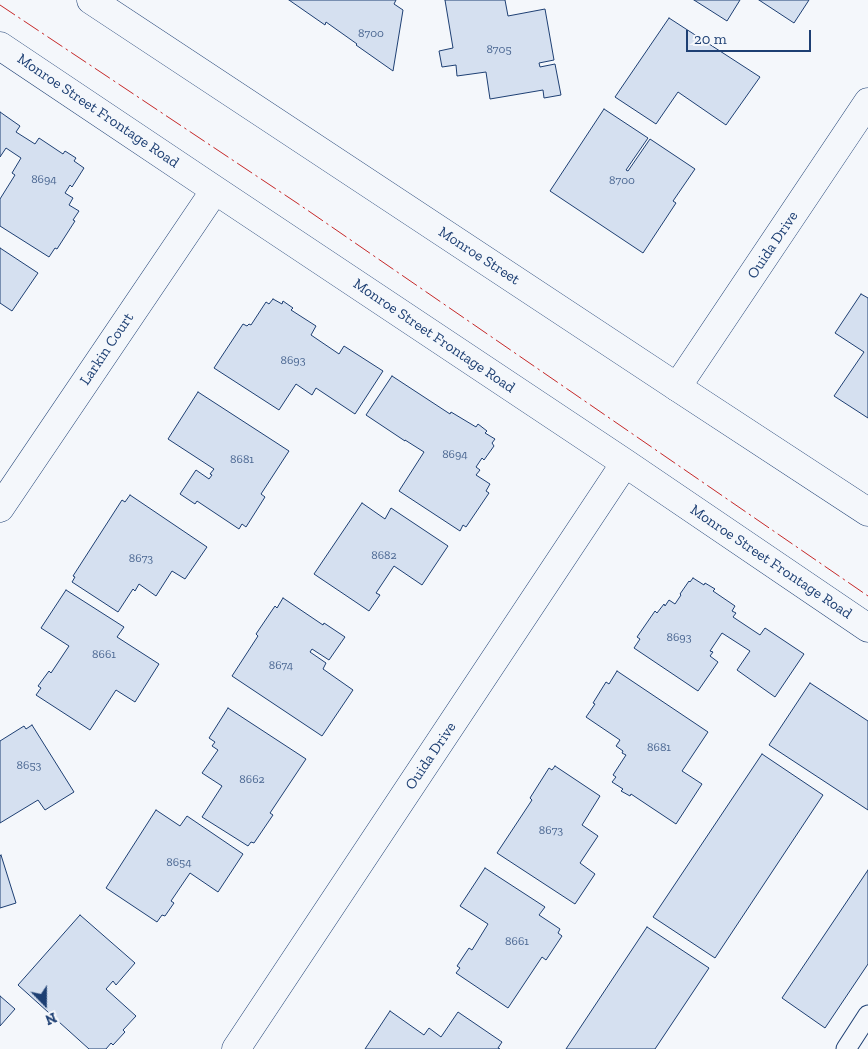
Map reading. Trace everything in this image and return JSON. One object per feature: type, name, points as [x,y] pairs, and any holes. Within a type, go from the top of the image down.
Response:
[{"type":"street","name":"Monroe Street","points":[[91,0],[868,512]]},
{"type":"street","name":"Monroe Street Frontage Road","points":[[0,46],[625,463],[868,628]]},
{"type":"street","name":"Ouida Drive","points":[[677,387],[868,102]]},
{"type":"street","name":"Larkin Court","points":[[0,508],[215,190]]},
{"type":"street","name":"Ouida Drive","points":[[236,1049],[625,463]]},
{"type":"lane","points":[[846,1049],[868,1015]]},
{"type":"building","points":[[289,0],[396,0],[394,4],[403,10],[393,71],[326,22],[325,25]]},
{"type":"building","points":[[445,0],[505,0],[508,16],[545,9],[554,60],[539,63],[540,67],[555,64],[561,95],[544,98],[543,90],[490,99],[486,72],[457,76],[456,65],[442,67],[439,51],[453,48]]},
{"type":"building","points":[[694,0],[740,0],[727,21]]},
{"type":"building","points":[[759,0],[809,0],[794,23]]},
{"type":"building","points":[[669,18],[760,77],[726,125],[678,92],[656,124],[615,97]]},
{"type":"building","points":[[604,109],[648,138],[626,170],[628,171],[650,139],[695,169],[673,201],[676,203],[643,253],[550,191]]},
{"type":"building","points":[[0,112],[20,126],[16,132],[35,144],[39,138],[63,154],[65,151],[76,158],[74,161],[84,168],[72,187],[70,185],[65,193],[73,198],[69,205],[79,211],[73,220],[75,221],[57,249],[55,248],[49,257],[0,226],[0,199],[15,175],[12,173],[21,158],[6,148],[0,157]]},
{"type":"building","points":[[0,248],[38,273],[12,311],[0,303]]},
{"type":"building","points":[[861,294],[868,298],[868,418],[834,396],[864,352],[835,333]]},
{"type":"building","points":[[273,299],[282,304],[283,301],[293,308],[291,310],[316,326],[311,335],[339,354],[344,346],[383,371],[355,414],[316,388],[312,395],[296,384],[279,410],[214,368],[243,324],[251,325],[266,302],[269,304]]},
{"type":"building","points":[[392,376],[450,414],[451,412],[476,427],[478,424],[487,431],[485,433],[495,439],[492,443],[494,446],[484,460],[482,458],[476,467],[480,470],[476,475],[490,484],[486,491],[489,493],[466,527],[463,525],[460,531],[399,491],[424,452],[366,415]]},
{"type":"building","points":[[198,392],[289,451],[261,494],[265,497],[246,527],[242,524],[239,529],[197,501],[195,504],[180,494],[196,470],[209,479],[214,469],[168,439]]},
{"type":"building","points":[[130,495],[207,547],[185,579],[172,571],[156,596],[139,584],[135,591],[133,589],[118,612],[72,582],[75,577],[73,576],[122,500],[125,502]]},
{"type":"building","points":[[362,503],[385,519],[391,508],[448,546],[422,585],[394,566],[376,593],[380,595],[369,611],[314,574]]},
{"type":"building","points":[[693,578],[715,589],[713,591],[735,606],[732,611],[736,613],[733,617],[760,635],[765,628],[804,654],[775,697],[737,670],[750,651],[722,633],[710,651],[713,652],[710,656],[718,662],[698,691],[634,648],[640,639],[637,637],[655,611],[657,613],[669,600],[675,604],[689,581]]},
{"type":"building","points":[[66,590],[124,627],[117,637],[159,664],[135,702],[116,690],[90,730],[36,695],[41,688],[38,686],[49,671],[51,673],[69,646],[41,628]]},
{"type":"building","points":[[283,598],[323,625],[324,623],[345,637],[329,660],[312,649],[310,652],[326,663],[323,669],[353,690],[322,736],[232,676],[258,636],[256,634],[275,606],[277,608]]},
{"type":"building","points":[[617,671],[708,732],[682,771],[702,784],[676,824],[631,794],[630,796],[621,791],[623,789],[612,782],[616,777],[613,775],[626,755],[616,746],[620,740],[586,717],[606,682],[609,684]]},
{"type":"building","points":[[810,683],[868,721],[868,810],[769,745]]},
{"type":"building","points":[[228,708],[306,759],[270,813],[273,815],[254,843],[251,842],[248,846],[202,817],[222,786],[202,773],[218,750],[212,746],[215,742],[209,738]]},
{"type":"building","points":[[32,725],[74,792],[45,810],[38,800],[0,823],[0,741],[24,726],[26,729]]},
{"type":"building","points":[[762,754],[823,795],[715,958],[653,917]]},
{"type":"building","points":[[555,766],[600,796],[582,825],[598,836],[580,863],[595,874],[575,904],[497,853],[532,800],[530,798],[549,768],[552,770]]},
{"type":"building","points":[[156,810],[180,826],[187,816],[243,854],[218,892],[190,873],[171,901],[174,903],[165,916],[162,915],[157,922],[106,888]]},
{"type":"building","points":[[0,856],[16,903],[0,908]]},
{"type":"building","points":[[485,868],[545,907],[539,915],[560,929],[558,933],[562,936],[546,960],[542,957],[508,1008],[456,973],[460,968],[457,966],[469,948],[472,950],[488,924],[460,906]]},
{"type":"building","points":[[868,870],[868,964],[825,1028],[782,998]]},
{"type":"building","points":[[80,915],[135,963],[116,985],[113,981],[106,989],[136,1016],[123,1030],[125,1032],[113,1045],[111,1043],[106,1049],[89,1049],[18,985]]},
{"type":"building","points":[[647,927],[709,968],[655,1049],[566,1049]]},
{"type":"building","points":[[0,996],[15,1009],[0,1026]]},
{"type":"building","points":[[390,1011],[424,1035],[429,1028],[441,1037],[458,1012],[502,1042],[498,1048],[500,1049],[365,1049]]},
{"type":"power","points":[[0,5],[297,203],[868,596]]}]
